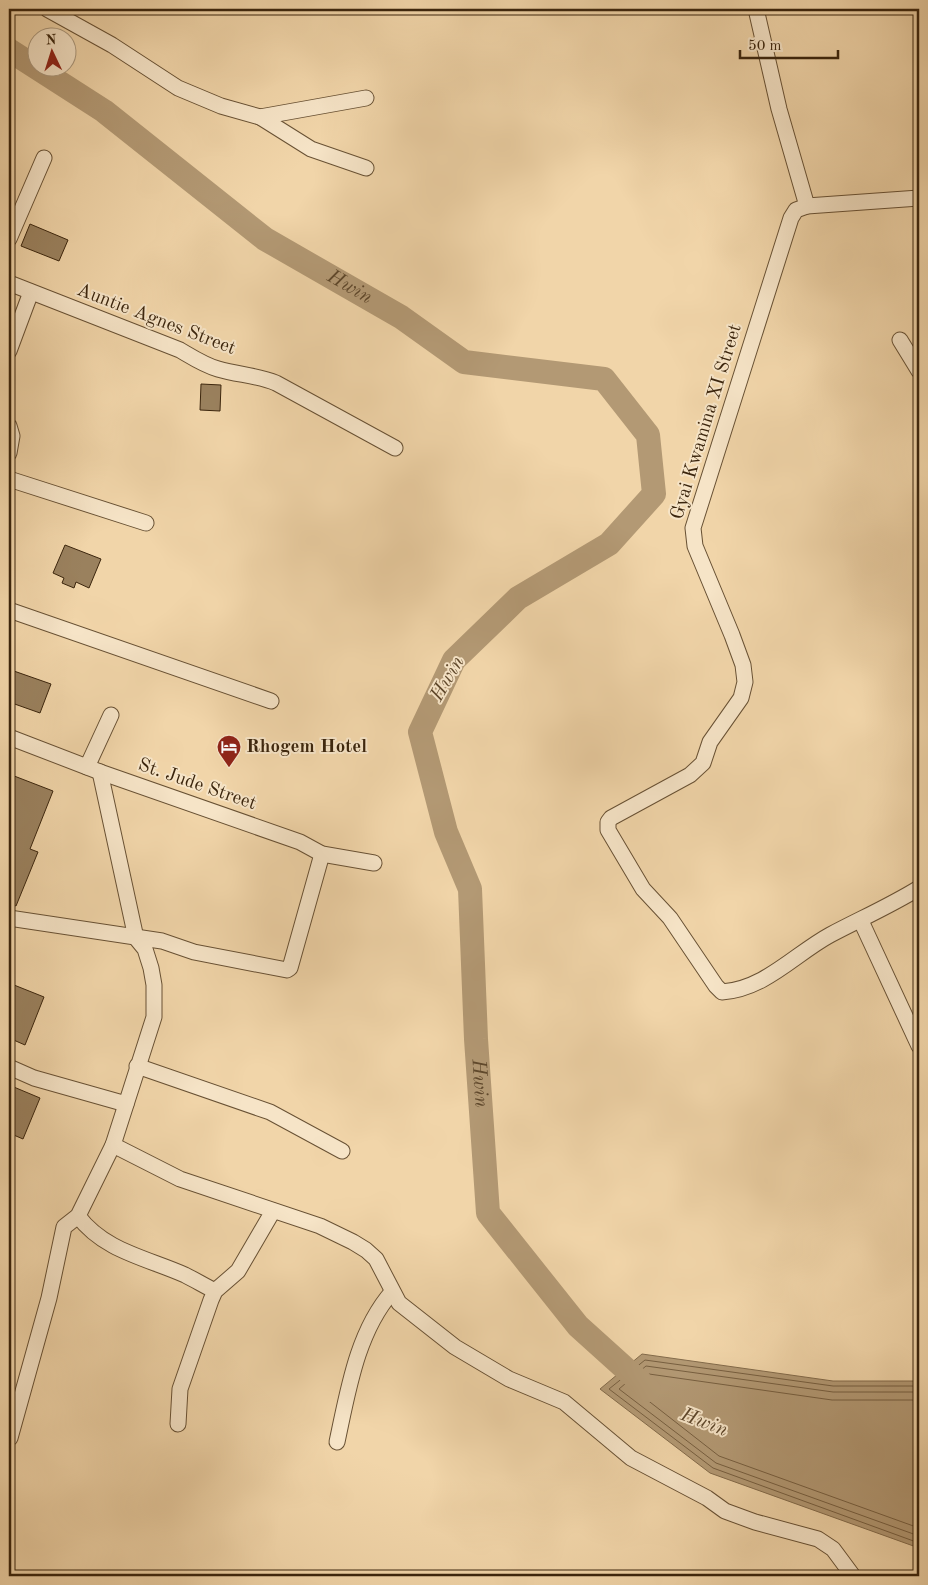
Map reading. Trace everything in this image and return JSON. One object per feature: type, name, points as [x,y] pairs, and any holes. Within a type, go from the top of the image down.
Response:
[{"type":"street","points":[[47,9],[112,45],[178,88],[221,106],[260,117],[311,150],[366,168]]},
{"type":"street","points":[[756,9],[780,109],[807,206],[919,198]]},
{"type":"street","points":[[260,117],[366,98]]},
{"type":"street","points":[[9,239],[44,158]]},
{"type":"street","name":"Gyai Kwamina XI Street","points":[[807,206],[796,210],[791,218],[693,528],[694,546],[743,665],[746,682],[741,698],[710,742],[703,763],[690,775],[611,818],[608,822],[608,830],[643,889],[670,918],[722,992],[733,991],[782,970],[828,936],[861,921]]},
{"type":"street","name":"Auntie Agnes Street","points":[[9,283],[180,350],[200,362],[219,370],[267,380],[395,448]]},
{"type":"street","points":[[9,351],[31,292]]},
{"type":"street","points":[[900,340],[919,371]]},
{"type":"street","points":[[9,426],[12,436],[9,453]]},
{"type":"street","points":[[9,479],[146,522]]},
{"type":"street","points":[[9,610],[271,702]]},
{"type":"street","points":[[10,1438],[49,1298],[64,1228],[78,1216],[112,1145],[154,1017],[155,1002],[151,968],[145,949],[136,938],[94,770],[112,715]]},
{"type":"street","name":"St. Jude Street","points":[[9,737],[94,770],[300,842],[322,854],[374,863]]},
{"type":"street","points":[[10,922],[162,941],[194,952],[287,970],[290,968],[322,854]]},
{"type":"street","points":[[919,888],[861,921],[919,1046]]},
{"type":"street","points":[[137,1066],[270,1112],[342,1151]]},
{"type":"street","points":[[9,1068],[34,1078],[126,1104]]},
{"type":"street","points":[[112,1145],[180,1179],[320,1226],[366,1250],[381,1267],[399,1303],[455,1347],[509,1379],[564,1402],[631,1458],[707,1498],[725,1511],[755,1522],[818,1539],[833,1549],[852,1576]]},
{"type":"street","points":[[178,1424],[178,1402],[182,1379],[215,1291],[238,1271],[273,1211]]},
{"type":"street","points":[[78,1216],[87,1228],[104,1241],[186,1275],[215,1291]]},
{"type":"street","points":[[337,1442],[353,1372],[377,1312],[392,1292]]},
{"type":"water","points":[[642,1354],[833,1381],[919,1381],[919,1548],[710,1473],[600,1389]]},
{"type":"building","points":[[30,224],[68,240],[59,261],[21,246]]},
{"type":"building","points":[[201,384],[221,385],[220,411],[200,410]]},
{"type":"building","points":[[65,545],[101,559],[89,588],[76,582],[74,588],[62,583],[64,578],[53,573]]},
{"type":"building","points":[[11,670],[51,684],[40,713],[9,702]]},
{"type":"building","points":[[9,774],[53,791],[30,849],[38,852],[16,906],[9,903]]},
{"type":"building","points":[[9,983],[44,997],[25,1045],[9,1038]]},
{"type":"building","points":[[9,1085],[40,1098],[23,1139],[9,1133]]},
{"type":"waterway","name":"Hwin","points":[[9,50],[104,111],[265,239],[401,317],[464,362],[604,379],[648,435],[654,494],[609,544],[518,598],[454,660],[420,732],[446,832],[470,889],[476,1039],[488,1213],[578,1326],[649,1390]]},
{"type":"place","name":"Rhogem Hotel","points":[[229,768]]}]
